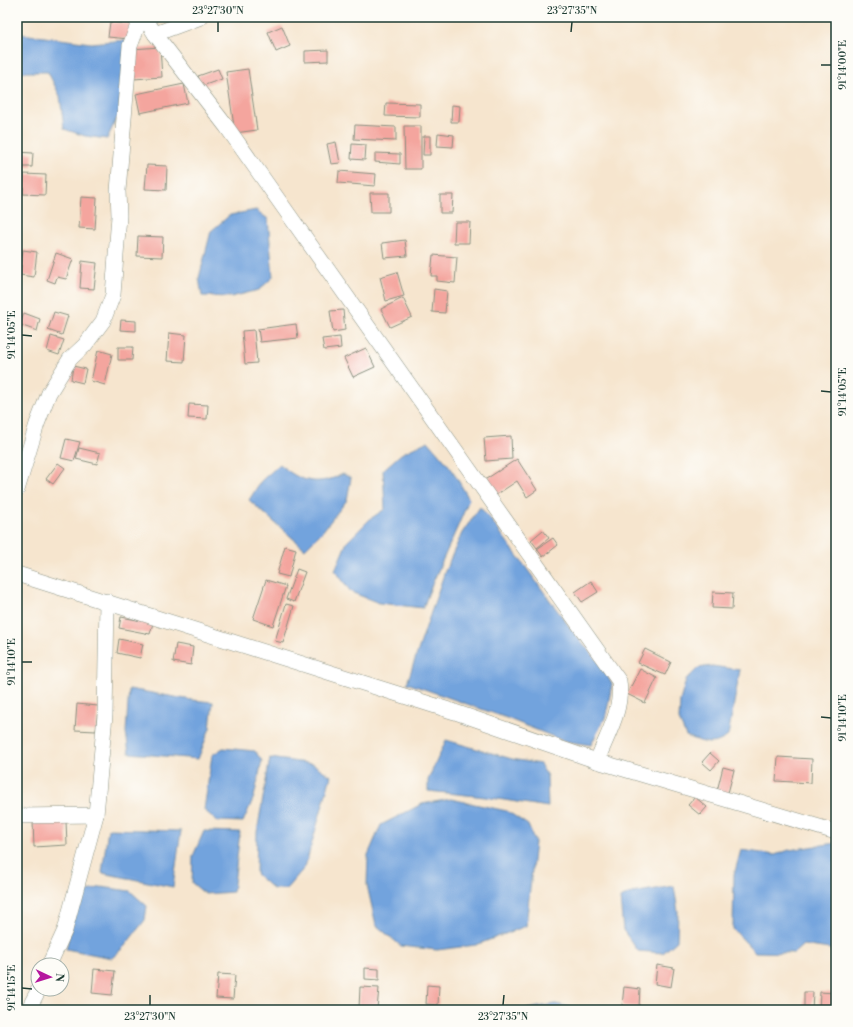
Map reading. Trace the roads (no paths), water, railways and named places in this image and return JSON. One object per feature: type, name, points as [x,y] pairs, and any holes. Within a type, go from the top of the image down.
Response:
[{"type":"street","points":[[17,490],[37,424],[50,392],[70,359],[85,345],[103,321],[113,295],[119,216],[118,190],[130,46],[141,17]]},
{"type":"street","points":[[144,17],[155,34],[226,126],[619,681],[621,695],[618,709],[597,761]]},
{"type":"street","points":[[155,34],[201,17]]},
{"type":"street","points":[[17,574],[454,712],[597,761],[836,832]]},
{"type":"street","points":[[53,957],[65,930],[96,815],[105,716],[107,602]]},
{"type":"street","points":[[17,816],[96,815]]},
{"type":"street","points":[[28,1010],[35,997]]},
{"type":"water","points":[[21,34],[91,43],[126,40],[120,111],[107,139],[85,136],[64,129],[60,96],[48,72],[17,72],[17,35]]},
{"type":"water","points":[[256,210],[268,219],[273,277],[259,290],[231,297],[202,296],[199,278],[211,231],[230,215]]},
{"type":"water","points":[[428,441],[451,468],[469,499],[423,608],[379,603],[351,592],[335,570],[347,542],[370,519],[385,509],[383,470],[401,454]]},
{"type":"water","points":[[280,464],[302,479],[310,481],[326,480],[343,474],[351,478],[347,500],[322,532],[305,549],[249,500],[261,481]]},
{"type":"water","points":[[480,507],[574,633],[599,662],[612,684],[606,716],[591,745],[564,741],[504,717],[407,683],[445,571],[462,533]]},
{"type":"water","points":[[712,666],[740,670],[728,736],[717,742],[707,743],[686,736],[679,720],[680,701],[686,680],[698,668]]},
{"type":"water","points":[[129,689],[192,700],[213,702],[210,728],[198,759],[129,753],[126,732]]},
{"type":"water","points":[[446,740],[512,759],[540,764],[547,776],[548,807],[485,797],[428,791],[428,780]]},
{"type":"water","points":[[223,748],[255,751],[262,761],[254,797],[243,822],[217,821],[204,810],[212,755]]},
{"type":"water","points":[[270,758],[313,764],[331,776],[305,867],[286,889],[273,889],[256,874],[257,832]]},
{"type":"water","points":[[451,799],[507,811],[528,825],[535,842],[526,926],[476,945],[437,950],[401,946],[376,925],[367,885],[368,855],[381,825],[422,804]]},
{"type":"water","points":[[108,829],[181,831],[173,887],[102,873]]},
{"type":"water","points":[[204,831],[240,832],[233,892],[205,894],[192,883],[193,856]]},
{"type":"water","points":[[836,843],[836,950],[803,945],[794,953],[755,952],[733,929],[734,875],[741,850],[775,855],[789,850]]},
{"type":"water","points":[[674,886],[678,912],[677,941],[663,953],[638,951],[623,930],[620,898],[632,893]]},
{"type":"water","points":[[101,887],[130,891],[147,906],[145,920],[124,947],[112,958],[66,949],[75,910],[86,892]]},
{"type":"water","points":[[555,1004],[570,1007],[573,1010],[522,1010]]}]
